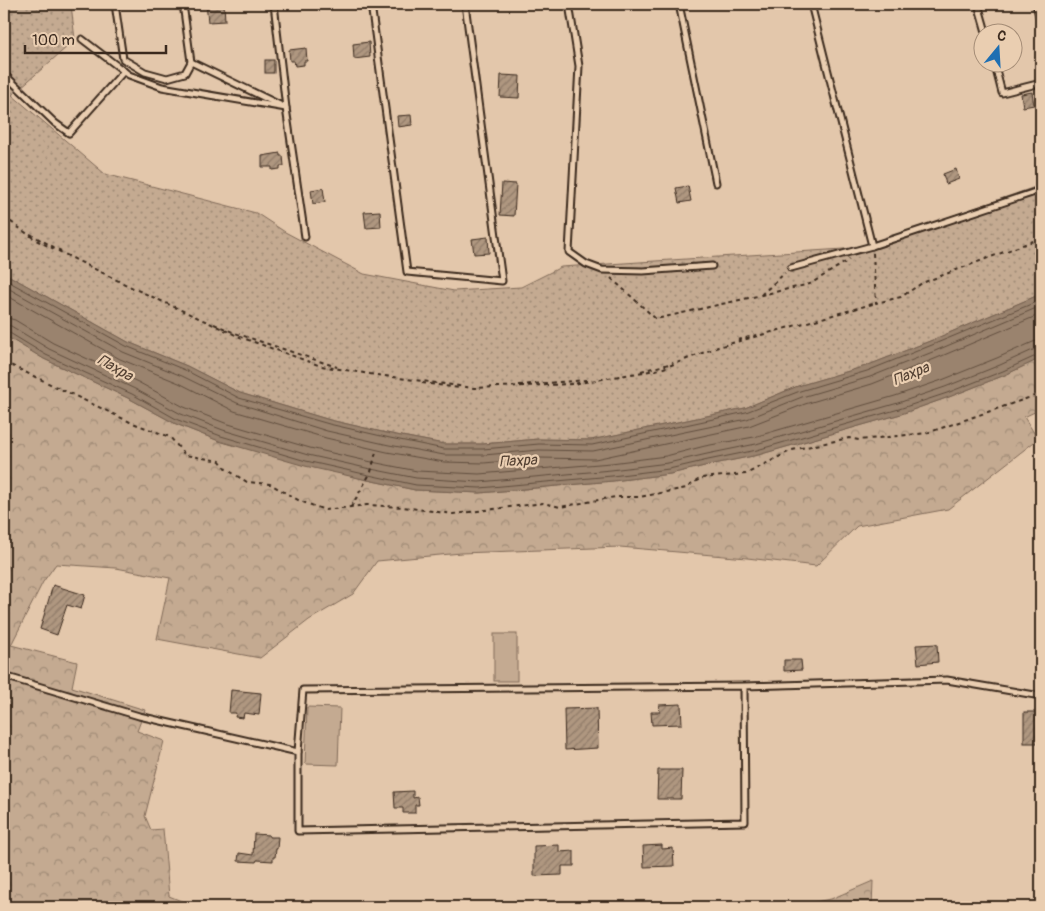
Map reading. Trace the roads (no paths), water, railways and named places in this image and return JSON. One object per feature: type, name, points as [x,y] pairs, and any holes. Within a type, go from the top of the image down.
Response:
[{"type":"lane","points":[[115,4],[123,60],[145,72],[167,78],[185,73],[191,62],[183,4]]},
{"type":"lane","points":[[274,4],[286,108],[305,237]]},
{"type":"lane","points":[[371,4],[407,272],[502,280],[466,4]]},
{"type":"lane","points":[[569,4],[580,66],[570,252],[586,264],[602,270],[643,271],[712,266]]},
{"type":"lane","points":[[679,4],[716,183]]},
{"type":"lane","points":[[811,4],[872,246]]},
{"type":"lane","points":[[978,4],[983,22]]},
{"type":"lane","points":[[1036,4],[1041,23]]},
{"type":"lane","points":[[82,39],[129,74],[162,87],[286,108]]},
{"type":"lane","points":[[191,62],[286,108]]},
{"type":"lane","points":[[4,74],[55,123],[69,133],[124,71]]},
{"type":"lane","points":[[997,72],[1002,92],[1041,84]]},
{"type":"lane","points":[[791,268],[872,246],[1041,190]]},
{"type":"lane","points":[[4,676],[139,716],[298,752]]},
{"type":"lane","points":[[744,686],[745,822],[298,831],[298,752],[303,690],[744,686],[947,680],[1041,696]]},
{"type":"water","name":"Пахра","points":[[4,273],[128,342],[187,366],[240,393],[330,420],[444,444],[483,444],[538,439],[591,440],[745,408],[798,386],[866,366],[1041,294],[1041,358],[1005,375],[901,414],[758,455],[670,474],[480,493],[415,490],[305,466],[219,441],[176,424],[130,399],[44,359],[4,335]]}]
